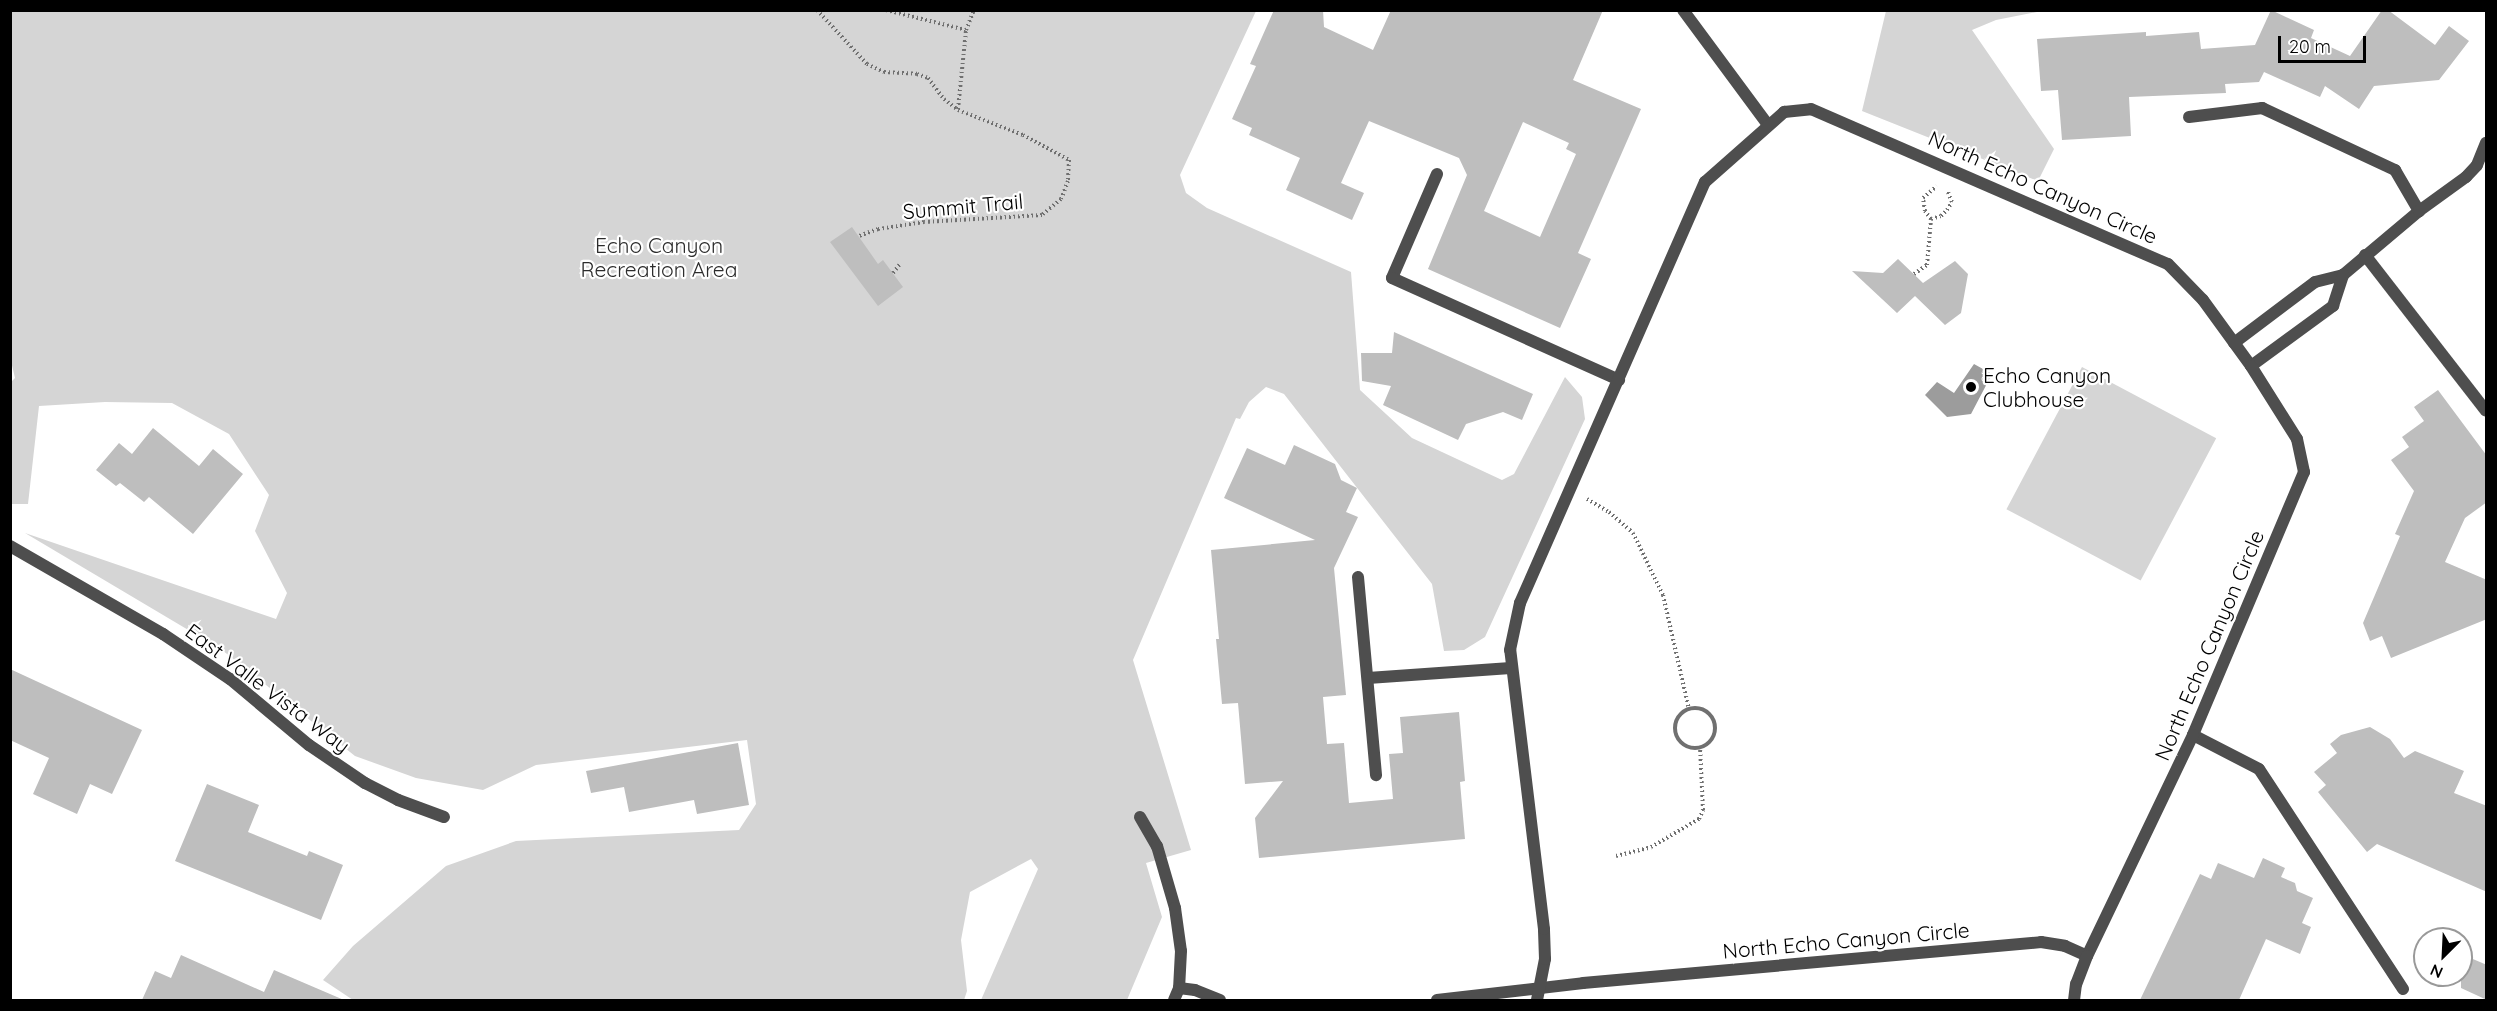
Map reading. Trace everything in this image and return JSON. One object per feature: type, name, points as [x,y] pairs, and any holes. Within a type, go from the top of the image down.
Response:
[{"type":"street","points":[[1683,10],[1768,125]]},
{"type":"street","points":[[2189,117],[2262,108],[2395,170],[2419,211]]},
{"type":"street","name":"North Echo Canyon Circle","points":[[1437,1000],[1540,988],[2042,942],[2065,946],[2087,956],[2193,735],[2304,472],[2297,439],[2251,366],[2203,300],[2168,264],[1811,109],[1784,112],[1705,182],[1520,603],[1510,650],[1544,930],[1545,959],[1540,988],[1537,1000]]},
{"type":"street","points":[[2251,366],[2332,306],[2343,275],[2419,211],[2466,177],[2476,165],[2487,143]]},
{"type":"street","points":[[1437,174],[1392,278],[1619,380]]},
{"type":"street","points":[[2365,255],[2487,411]]},
{"type":"street","points":[[2234,343],[2315,282],[2343,275]]},
{"type":"street","name":"East Valle Vista Way","points":[[10,546],[163,634],[230,679],[309,745],[365,783],[398,800],[444,817]]},
{"type":"street","points":[[1358,577],[1376,775]]},
{"type":"street","points":[[1368,678],[1511,668]]},
{"type":"street","points":[[2193,735],[2259,769],[2403,989]]},
{"type":"street","points":[[1140,817],[1157,846],[1175,908],[1181,951],[1179,988],[1174,1000]]},
{"type":"street","points":[[2074,1000],[2076,984],[2087,956]]},
{"type":"street","points":[[1179,988],[1195,990],[1220,1000]]},
{"type":"path","name":"Summit Trail","points":[[817,10],[867,64],[884,72],[917,74],[928,78],[944,99],[958,110],[1023,135],[1069,160],[1070,171],[1060,199],[1042,215],[924,222],[878,229],[859,236]]},
{"type":"path","points":[[886,10],[966,30]]},
{"type":"path","points":[[958,110],[966,30],[974,10]]},
{"type":"path","points":[[1914,274],[1927,265],[1931,219],[1925,211],[1923,198],[1936,186],[1943,187],[1950,193],[1952,202],[1941,216],[1931,219]]},
{"type":"path","points":[[893,273],[900,264]]},
{"type":"path","points":[[1570,491],[1609,512],[1633,533],[1663,595],[1689,709]]},
{"type":"path","points":[[1700,708],[1709,714],[1714,723],[1714,733],[1709,742],[1700,747],[1690,748],[1681,742],[1676,734],[1675,723],[1680,714],[1689,709],[1700,708]]},
{"type":"path","points":[[1616,856],[1651,847],[1699,819],[1703,810],[1700,747]]},
{"type":"green space","name":"Echo Canyon Recreation Area","points":[[11,11],[1256,11],[1180,175],[1186,193],[1207,208],[1351,272],[1360,390],[1412,438],[1502,480],[1514,474],[1565,377],[1582,397],[1585,419],[1485,637],[1464,650],[1444,651],[1432,584],[1284,394],[1266,387],[1249,402],[1240,419],[1236,418],[1133,660],[1191,850],[1146,863],[1162,917],[1127,1000],[981,1000],[1038,869],[1031,859],[970,892],[961,940],[967,991],[964,1000],[353,1000],[323,980],[353,946],[446,866],[516,841],[739,830],[756,804],[747,740],[536,765],[483,790],[416,778],[355,756],[222,650],[25,533],[276,619],[287,593],[255,531],[269,495],[229,434],[172,403],[105,402],[39,406],[28,504],[11,504],[10,383],[15,378],[10,357]]},
{"type":"green space","points":[[1886,11],[2042,11],[1996,20],[1972,30],[2054,149],[2038,181],[1862,111]]},
{"type":"green space","points":[[2082,367],[2216,438],[2141,581],[2006,509]]},
{"type":"shaded area","name":"Echo Canyon Clubhouse","points":[[1974,364],[1992,374],[1971,414],[1947,417],[1925,395],[1937,382],[1954,393]]},
{"type":"building","points":[[1274,10],[1323,10],[1324,27],[1373,50],[1391,10],[1603,10],[1573,80],[1641,109],[1578,253],[1591,259],[1560,328],[1428,269],[1467,175],[1459,158],[1369,121],[1341,183],[1364,193],[1352,220],[1286,190],[1300,158],[1249,135],[1252,128],[1232,119],[1256,66],[1250,64]],"holes":[[[1523,122],[1569,143],[1566,149],[1576,154],[1540,237],[1484,211]]]},
{"type":"building","points":[[2271,10],[2314,30],[2311,38],[2350,56],[2382,10],[2388,10],[2435,45],[2449,26],[2469,41],[2439,80],[2374,86],[2359,109],[2325,86],[2320,97],[2264,72],[2259,82],[2225,84],[2226,93],[2129,97],[2131,136],[2062,140],[2058,90],[2041,91],[2037,39],[2146,32],[2146,36],[2199,32],[2201,49],[2255,45]]},
{"type":"building","points":[[852,227],[878,264],[883,260],[903,287],[878,306],[830,242]]},
{"type":"building","name":"Echo Canyon Clubhouse","points":[[1898,259],[1923,283],[1955,261],[1968,274],[1961,313],[1945,325],[1915,296],[1897,313],[1852,271],[1883,273]]},
{"type":"building","points":[[1394,332],[1533,394],[1522,420],[1503,412],[1466,424],[1458,440],[1383,405],[1391,386],[1362,381],[1361,353],[1392,353]]},
{"type":"building","points":[[2438,390],[2487,456],[2487,502],[2465,518],[2445,562],[2487,580],[2487,619],[2391,658],[2382,636],[2370,641],[2363,623],[2400,536],[2395,534],[2414,491],[2391,460],[2409,447],[2402,437],[2424,421],[2414,407]]},
{"type":"building","points":[[153,428],[199,466],[213,449],[243,474],[193,534],[149,497],[144,502],[120,483],[116,486],[96,470],[119,443],[132,454]]},
{"type":"building","points":[[1294,445],[1335,464],[1341,480],[1357,488],[1346,512],[1358,517],[1334,568],[1346,695],[1323,697],[1327,744],[1344,743],[1349,803],[1393,799],[1389,754],[1403,753],[1400,717],[1459,712],[1465,781],[1460,782],[1465,839],[1259,858],[1255,818],[1283,781],[1245,784],[1238,703],[1222,704],[1211,550],[1315,540],[1224,498],[1247,448],[1285,465]]},
{"type":"building","points":[[10,669],[142,730],[112,794],[90,784],[77,814],[33,794],[49,758],[10,740]]},
{"type":"building","points":[[2370,727],[2390,739],[2404,758],[2415,751],[2464,771],[2454,793],[2487,806],[2487,892],[2377,844],[2367,852],[2318,792],[2326,785],[2314,772],[2337,753],[2330,744],[2341,735]]},
{"type":"building","points":[[738,743],[749,805],[697,814],[694,800],[629,812],[624,787],[591,793],[586,771]]},
{"type":"building","points":[[207,784],[259,805],[248,832],[307,856],[309,851],[343,865],[321,920],[175,861]]},
{"type":"building","points":[[2263,858],[2285,868],[2281,877],[2295,883],[2297,891],[2313,898],[2302,923],[2311,927],[2300,954],[2266,939],[2239,1000],[2140,1000],[2200,874],[2211,879],[2218,863],[2254,878]]},
{"type":"building","points":[[181,955],[264,992],[274,970],[344,1000],[142,1000],[155,971],[171,978]]},
{"type":"building","points":[[2473,959],[2487,965],[2487,1000],[2461,988],[2473,987]]},
{"type":"place","name":"Echo Canyon Clubhouse","points":[[1971,387]]}]
